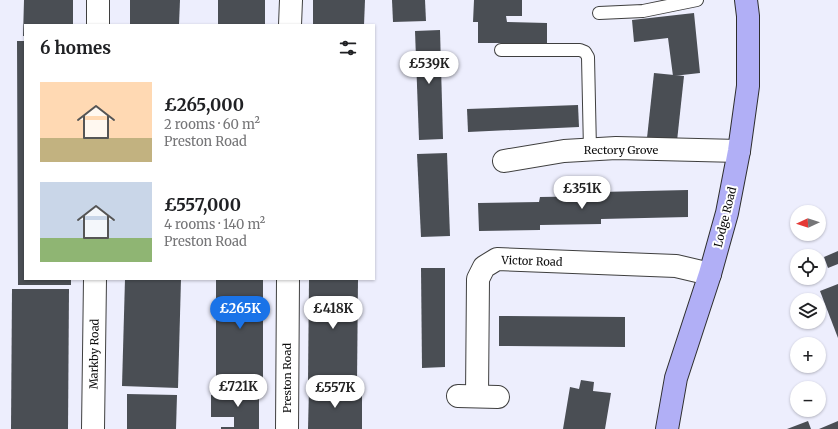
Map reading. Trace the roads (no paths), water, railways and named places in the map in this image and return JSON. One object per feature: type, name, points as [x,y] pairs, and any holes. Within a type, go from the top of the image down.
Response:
[{"type":"street","points":[[98,0],[98,24]]},
{"type":"street","points":[[290,0],[290,24]]},
{"type":"street","name":"Lodge Road","points":[[667,429],[676,378],[710,274],[727,213],[739,151],[748,86],[748,16],[746,0]]},
{"type":"street","name":"Rectory Grove","points":[[504,161],[564,151],[616,148],[739,151]]},
{"type":"street","name":"Victor Road","points":[[498,397],[467,396],[478,279],[484,267],[497,260],[676,266],[710,274]]},
{"type":"street","name":"Markby Road","points":[[93,429],[95,280]]},
{"type":"street","name":"Preston Road","points":[[287,429],[288,280]]},
{"type":"lane","points":[[599,13],[643,11],[697,0]]},
{"type":"lane","points":[[502,50],[580,50],[585,52],[588,58],[590,150]]}]
